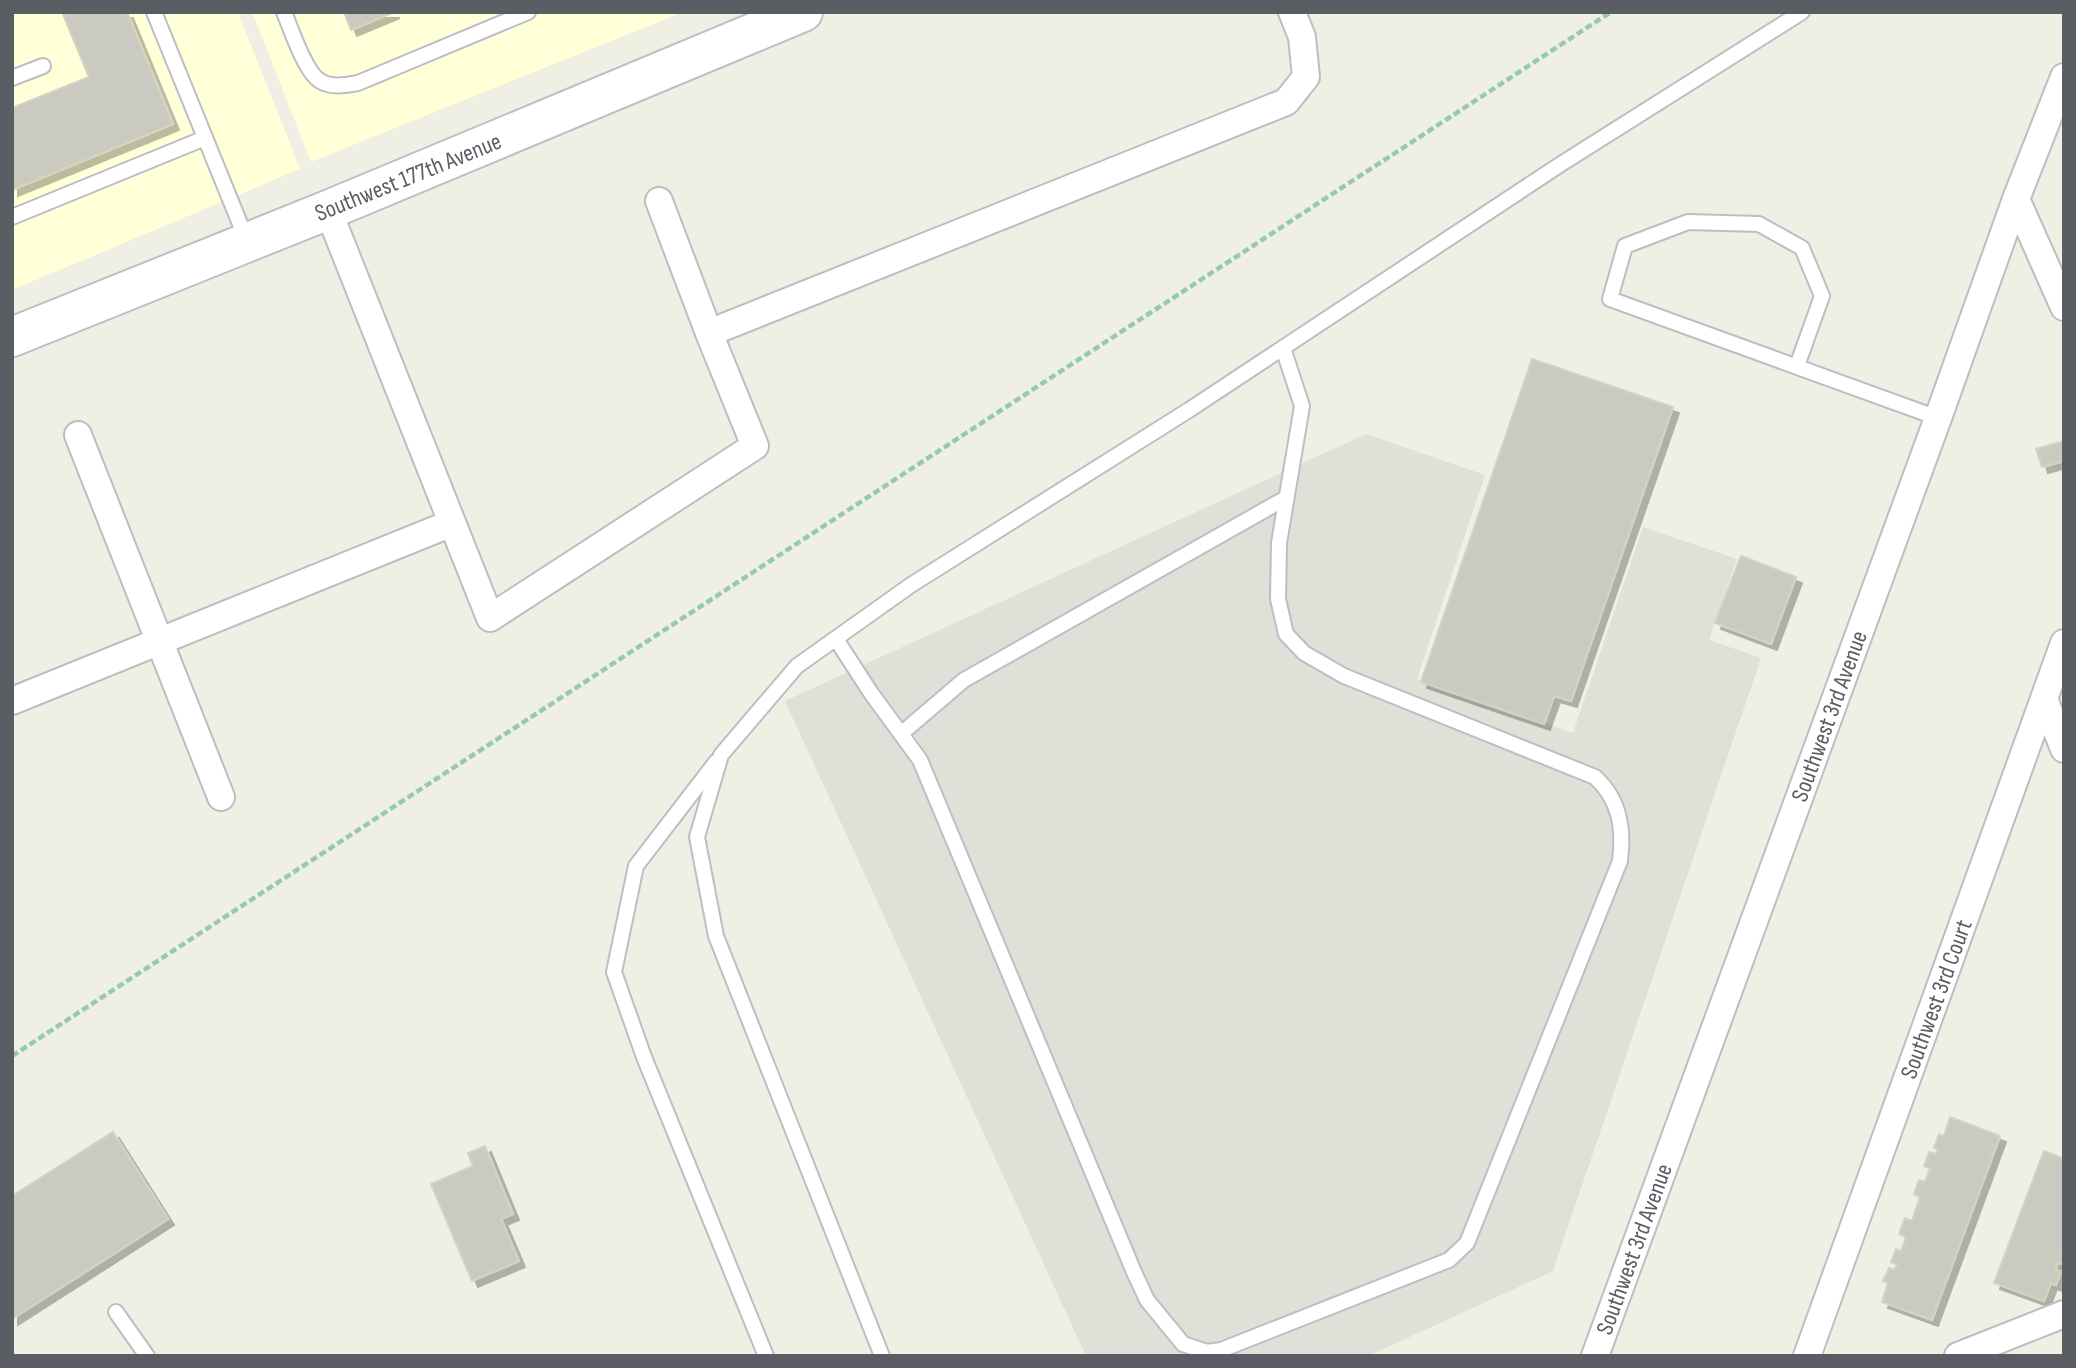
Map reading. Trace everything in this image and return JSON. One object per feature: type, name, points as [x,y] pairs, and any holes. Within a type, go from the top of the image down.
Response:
[{"type":"main road","name":"Southwest 177th Avenue","points":[[12,337],[248,243],[801,12]]},
{"type":"street","points":[[709,334],[1286,103],[1306,77],[1302,37],[1292,12]]},
{"type":"street","name":"Southwest 3rd Avenue","points":[[1595,1356],[2016,199],[2062,86]]},
{"type":"street","points":[[2016,199],[2064,307]]},
{"type":"street","points":[[328,210],[490,618],[755,446],[659,201]]},
{"type":"street","points":[[78,435],[221,797]]},
{"type":"street","points":[[12,701],[452,523]]},
{"type":"street","name":"Southwest 3rd Court","points":[[1807,1356],[2064,643]]},
{"type":"street","points":[[2044,699],[2064,749]]},
{"type":"street","points":[[1958,1356],[2064,1314]]},
{"type":"lane","points":[[154,12],[248,243]]},
{"type":"lane","points":[[284,12],[306,64],[320,81],[341,86],[358,83],[528,12]]},
{"type":"lane","points":[[766,1356],[644,1056],[614,972],[636,866],[721,755],[797,666],[911,586],[1189,410],[1561,164],[1801,12]]},
{"type":"lane","points":[[12,78],[43,66]]},
{"type":"lane","points":[[12,217],[205,138]]},
{"type":"lane","points":[[1797,366],[1822,296],[1802,248],[1759,224],[1688,222],[1626,246],[1610,299],[1938,418]]},
{"type":"lane","points":[[836,639],[920,760],[1147,1300],[1182,1344],[1207,1352],[1221,1350],[1448,1260],[1467,1243],[1620,861],[1623,839],[1620,818],[1607,788],[1595,777],[1343,676],[1304,653],[1286,634],[1278,599],[1279,543],[1302,406],[1283,348]]},
{"type":"lane","points":[[902,733],[964,680],[1286,498]]},
{"type":"lane","points":[[721,755],[697,837],[716,936],[882,1356]]},
{"type":"lane","points":[[116,1312],[147,1356]]},
{"type":"path","points":[[12,1056],[1611,12]]},
{"type":"shaded area","points":[[12,12],[238,12],[300,169],[12,290]]},
{"type":"shaded area","points":[[252,12],[683,12],[311,162]]},
{"type":"shaded area","points":[[1366,434],[1485,475],[1417,679],[1573,733],[1643,527],[1737,559],[1709,640],[1761,658],[1553,1271],[1368,1356],[1086,1356],[785,701]]},
{"type":"building","points":[[62,12],[127,12],[173,124],[12,190],[12,108],[89,77]]},
{"type":"building","points":[[344,12],[394,12],[351,30]]},
{"type":"building","points":[[1532,359],[1673,407],[1571,701],[1554,696],[1544,724],[1421,682]]},
{"type":"building","points":[[2064,441],[2064,461],[2042,467],[2036,449]]},
{"type":"building","points":[[1741,556],[1796,577],[1771,644],[1715,623]]},
{"type":"building","points":[[1950,1117],[2000,1136],[1932,1320],[1882,1302],[1888,1283],[1883,1281],[1889,1268],[1894,1270],[1897,1265],[1891,1262],[1896,1249],[1901,1251],[1906,1237],[1899,1234],[1905,1218],[1912,1221],[1920,1197],[1914,1194],[1919,1180],[1925,1182],[1930,1168],[1924,1166],[1929,1152],[1936,1154],[1938,1149],[1934,1148],[1939,1134],[1944,1136]]},
{"type":"building","points":[[113,1132],[168,1219],[12,1319],[12,1196]]},
{"type":"building","points":[[485,1146],[513,1214],[501,1219],[519,1261],[472,1281],[431,1184],[473,1166],[468,1153]]},
{"type":"building","points":[[2044,1151],[2064,1159],[2064,1264],[2058,1263],[2055,1269],[2061,1272],[2056,1285],[2051,1283],[2044,1301],[1994,1283]]}]
